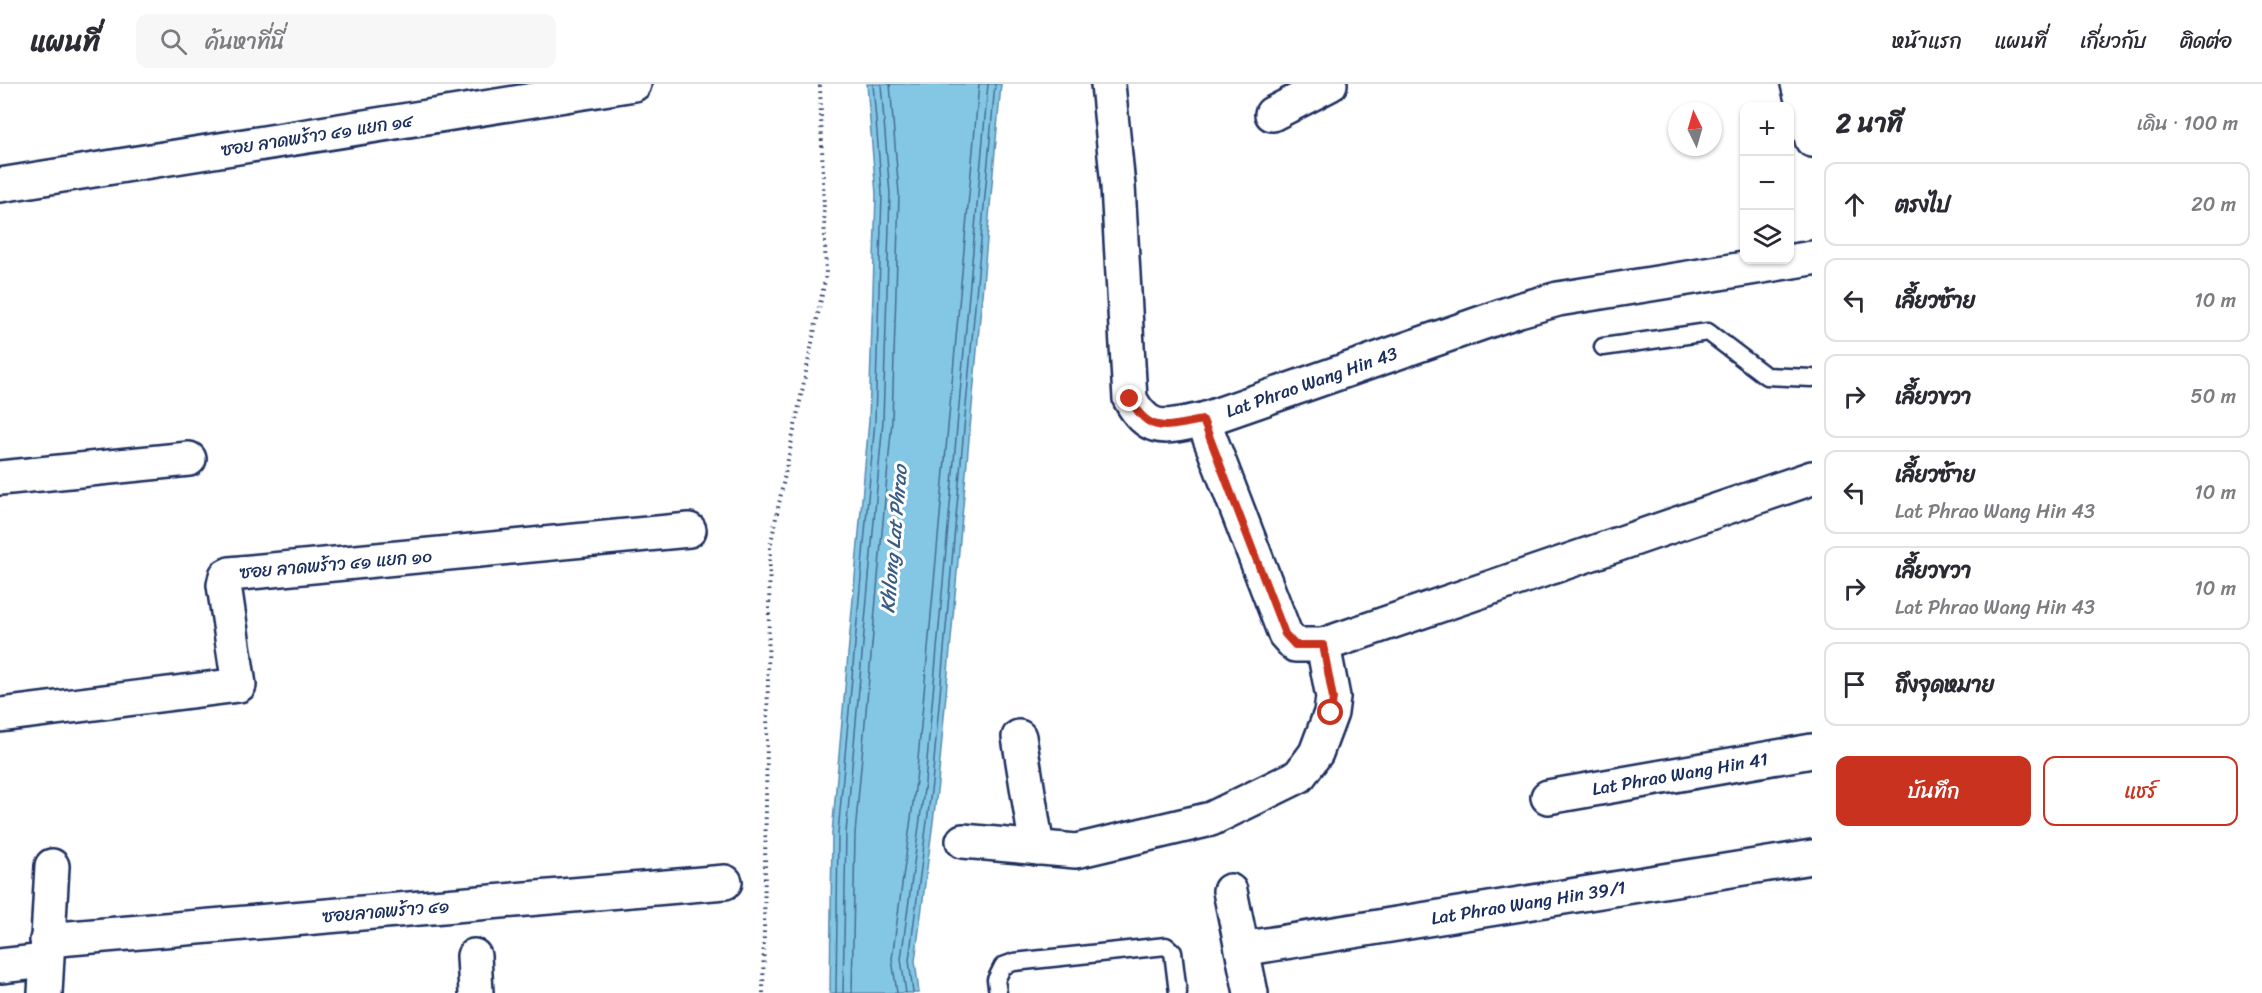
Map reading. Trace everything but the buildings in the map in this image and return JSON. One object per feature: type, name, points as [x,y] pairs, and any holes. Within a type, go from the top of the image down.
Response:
[{"type":"street","name":"ซอย ลาดพร้าว ๔๑ แยก ๑๔","points":[[0,185],[571,89],[634,84]]},
{"type":"street","name":"Lat Phrao Wang Hin 43","points":[[1108,84],[1118,186],[1130,399],[1146,422],[1159,427],[1203,420],[1519,310],[1558,299],[1812,258]]},
{"type":"street","points":[[1272,114],[1330,84]]},
{"type":"street","points":[[1798,84],[1812,140]]},
{"type":"street","points":[[1203,420],[1285,634],[1295,645],[1323,645],[1812,478]]},
{"type":"street","points":[[0,478],[189,459]]},
{"type":"street","name":"ซอย ลาดพร้าว ๔๑ แยก ๑๐","points":[[0,715],[239,684],[224,585],[226,576],[230,574],[689,530]]},
{"type":"street","points":[[963,842],[1076,851],[1211,819],[1299,776],[1316,753],[1331,713],[1333,698],[1323,645]]},
{"type":"street","points":[[1019,737],[1037,848]]},
{"type":"street","name":"Lat Phrao Wang Hin 41","points":[[1548,797],[1812,751]]},
{"type":"street","name":"Lat Phrao Wang Hin 39/1","points":[[1242,949],[1812,857]]},
{"type":"street","points":[[45,993],[52,866]]},
{"type":"street","name":"ซอยลาดพร้าว ๔๑","points":[[0,966],[46,950],[725,882]]},
{"type":"street","points":[[1230,891],[1251,993]]},
{"type":"street","points":[[474,956],[476,993]]},
{"type":"lane","points":[[1603,347],[1708,332],[1766,375],[1812,378]]},
{"type":"lane","points":[[998,993],[996,980],[1003,966],[1014,962],[1166,946],[1173,952],[1178,993]]},
{"type":"path","points":[[763,993],[770,548],[826,275],[820,84]]},
{"type":"water","name":"Khlong Lat Phrao","points":[[867,84],[1001,84],[938,783],[915,961],[919,993],[830,993],[832,833],[869,421],[876,194]]},
{"type":"route","points":[[1130,399],[1138,415],[1146,422],[1159,427],[1203,420],[1285,634],[1295,645],[1323,645],[1333,698],[1331,713]]}]
